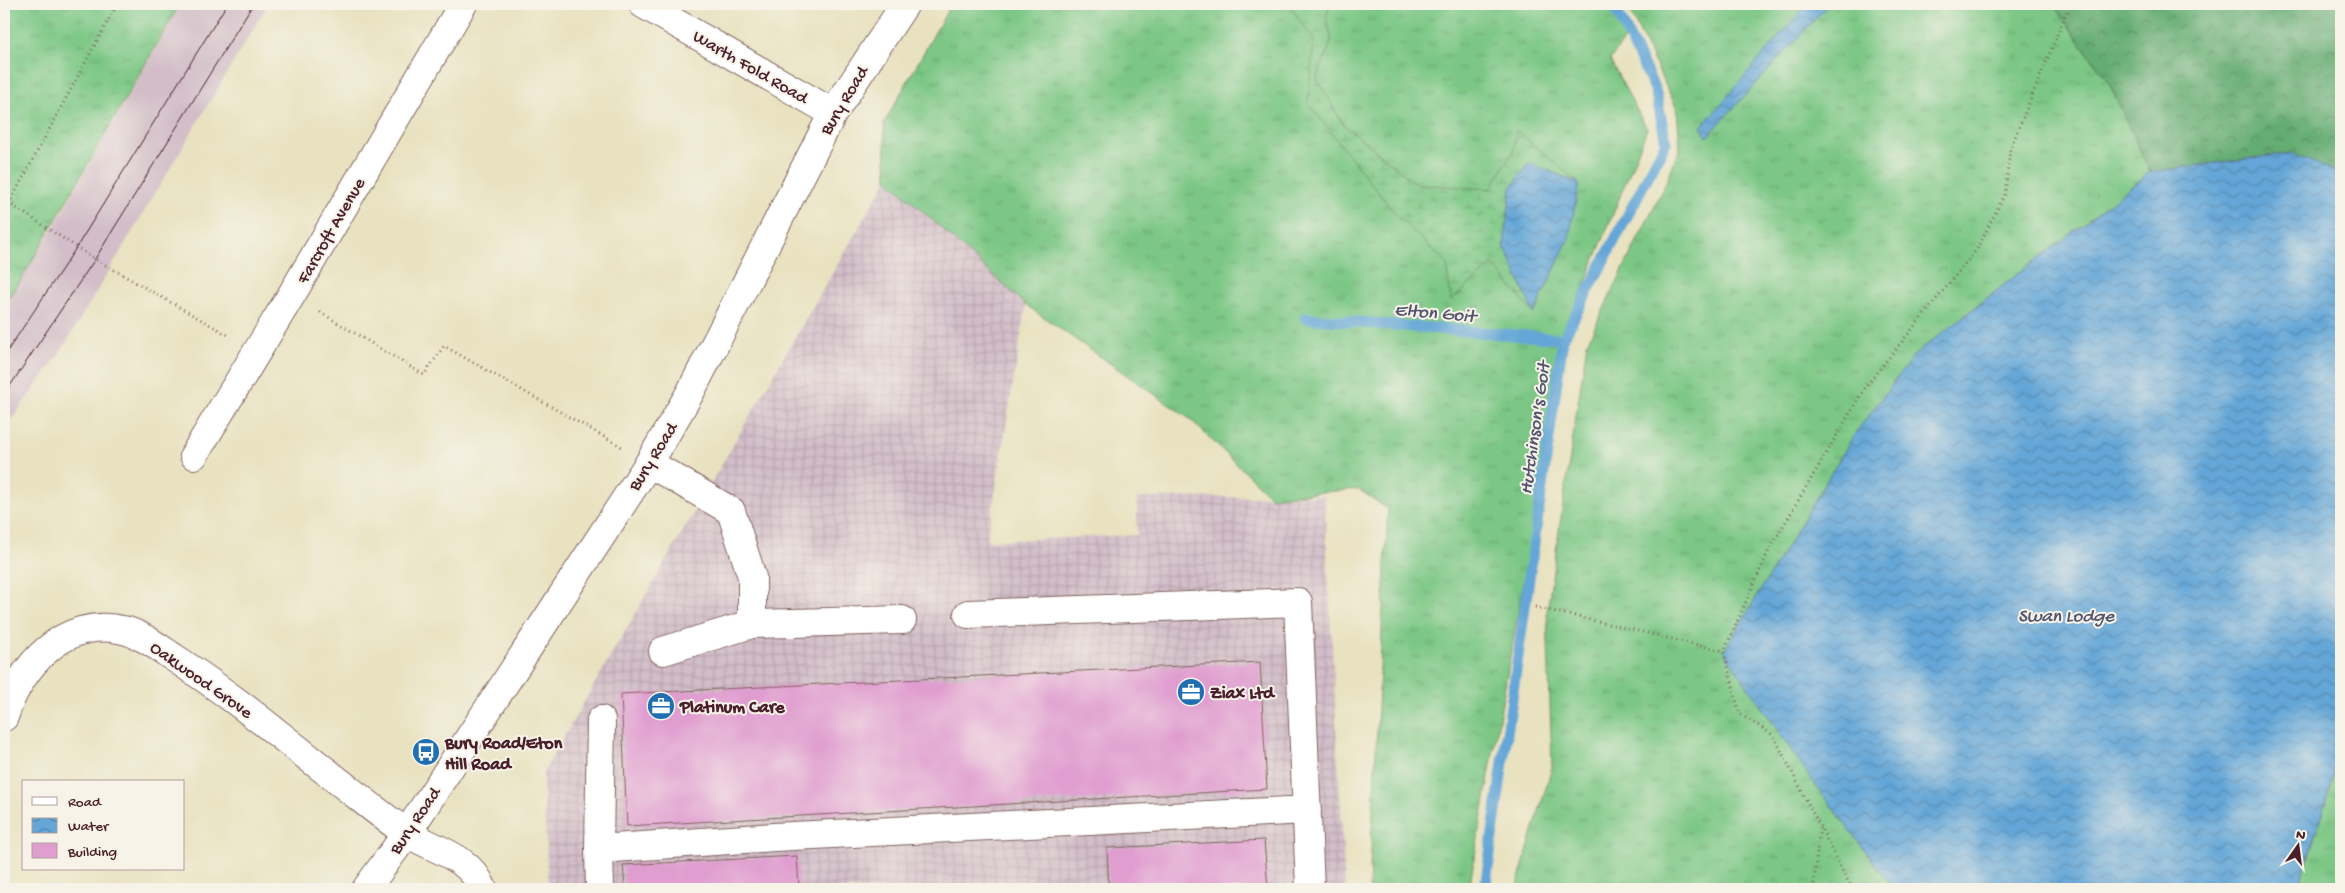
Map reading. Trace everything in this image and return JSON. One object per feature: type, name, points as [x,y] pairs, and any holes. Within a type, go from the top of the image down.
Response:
[{"type":"street","name":"Farcroft Avenue","points":[[194,455],[292,294],[463,4]]},
{"type":"street","name":"Warth Fold Road","points":[[643,4],[833,112]]},
{"type":"street","name":"Bury Road","points":[[366,889],[406,833],[648,463],[690,393],[833,112],[905,4]]},
{"type":"street","points":[[648,463],[731,511],[752,576],[752,624]]},
{"type":"street","points":[[968,614],[1298,602],[1310,889]]},
{"type":"street","points":[[663,651],[752,624],[902,620]]},
{"type":"street","name":"Oakwood Grove","points":[[4,717],[13,693],[24,675],[46,649],[66,636],[84,630],[103,628],[122,629],[139,635],[216,685],[406,833],[454,856],[469,870],[483,889]]},
{"type":"street","points":[[600,889],[601,720]]},
{"type":"street","points":[[599,849],[774,837],[1307,810]]},
{"type":"path","points":[[4,213],[117,4]]},
{"type":"path","points":[[1852,889],[1773,735],[1740,714],[1724,651],[1769,550],[1866,386],[1977,249],[2005,194],[2010,149],[2070,4]]},
{"type":"path","points":[[4,200],[95,259],[257,352]]},
{"type":"path","points":[[292,294],[424,375],[444,346],[648,463]]},
{"type":"path","points":[[1535,607],[1724,651]]},
{"type":"path","points":[[1813,889],[1820,826]]},
{"type":"shaded area","points":[[181,4],[268,4],[58,356],[4,430],[4,304],[51,231]]},
{"type":"shaded area","points":[[887,179],[1026,305],[987,541],[1137,535],[1137,498],[1324,496],[1345,889],[548,889],[543,773]]},
{"type":"green space","points":[[4,4],[180,4],[21,280],[4,304]]},
{"type":"green space","points":[[951,4],[1606,4],[1628,34],[1610,60],[1647,129],[1563,339],[1550,432],[1469,889],[1369,889],[1388,509],[1358,489],[1271,497],[1190,419],[1026,305],[887,179],[884,123]]},
{"type":"green space","points":[[1288,4],[1330,4],[1326,17],[1332,40],[1317,79],[1343,124],[1416,184],[1490,189],[1514,151],[1516,130],[1579,183],[1529,163],[1504,245],[1534,314],[1493,264],[1451,301],[1447,264],[1392,210],[1308,103],[1314,40]]},
{"type":"green space","points":[[1626,4],[2053,4],[2109,83],[2150,172],[1915,354],[1778,563],[1724,651],[1808,775],[1894,889],[1516,889],[1552,767],[1547,611],[1587,343],[1666,182],[1680,148],[1677,109]]},
{"type":"green space","points":[[2053,4],[2341,4],[2341,174],[2291,153],[2150,172],[2109,83]]},
{"type":"green space","points":[[2341,752],[2341,889],[2298,889]]},
{"type":"water","points":[[1807,4],[1829,4],[1707,137],[1701,127]]},
{"type":"water","name":"Swan Lodge","points":[[2291,153],[2341,174],[2341,752],[2298,889],[1894,889],[1808,775],[1724,651],[1854,435],[1915,354],[2150,172]]},
{"type":"water","points":[[1529,163],[1579,183],[1569,238],[1534,314],[1504,245],[1511,188]]},
{"type":"building","points":[[1260,662],[1267,789],[627,826],[621,694]]},
{"type":"building","points":[[1264,840],[1268,889],[1109,889],[1107,848]]},
{"type":"building","points":[[797,856],[799,889],[625,889],[623,865]]},
{"type":"waterway","name":"Hutchinson's Goit","points":[[1485,889],[1563,339],[1666,142],[1655,89],[1613,4]]},
{"type":"waterway","name":"Elton Goit","points":[[1305,318],[1563,339]]},
{"type":"tram line","points":[[4,356],[76,248],[227,4]]},
{"type":"tram line","points":[[4,395],[95,259],[253,4]]},
{"type":"place","name":"Ziax Ltd","points":[[1191,692]]},
{"type":"place","name":"Platinum Care","points":[[661,706]]},
{"type":"place","name":"Bury Road/Eton Hill Road","points":[[426,752]]}]
